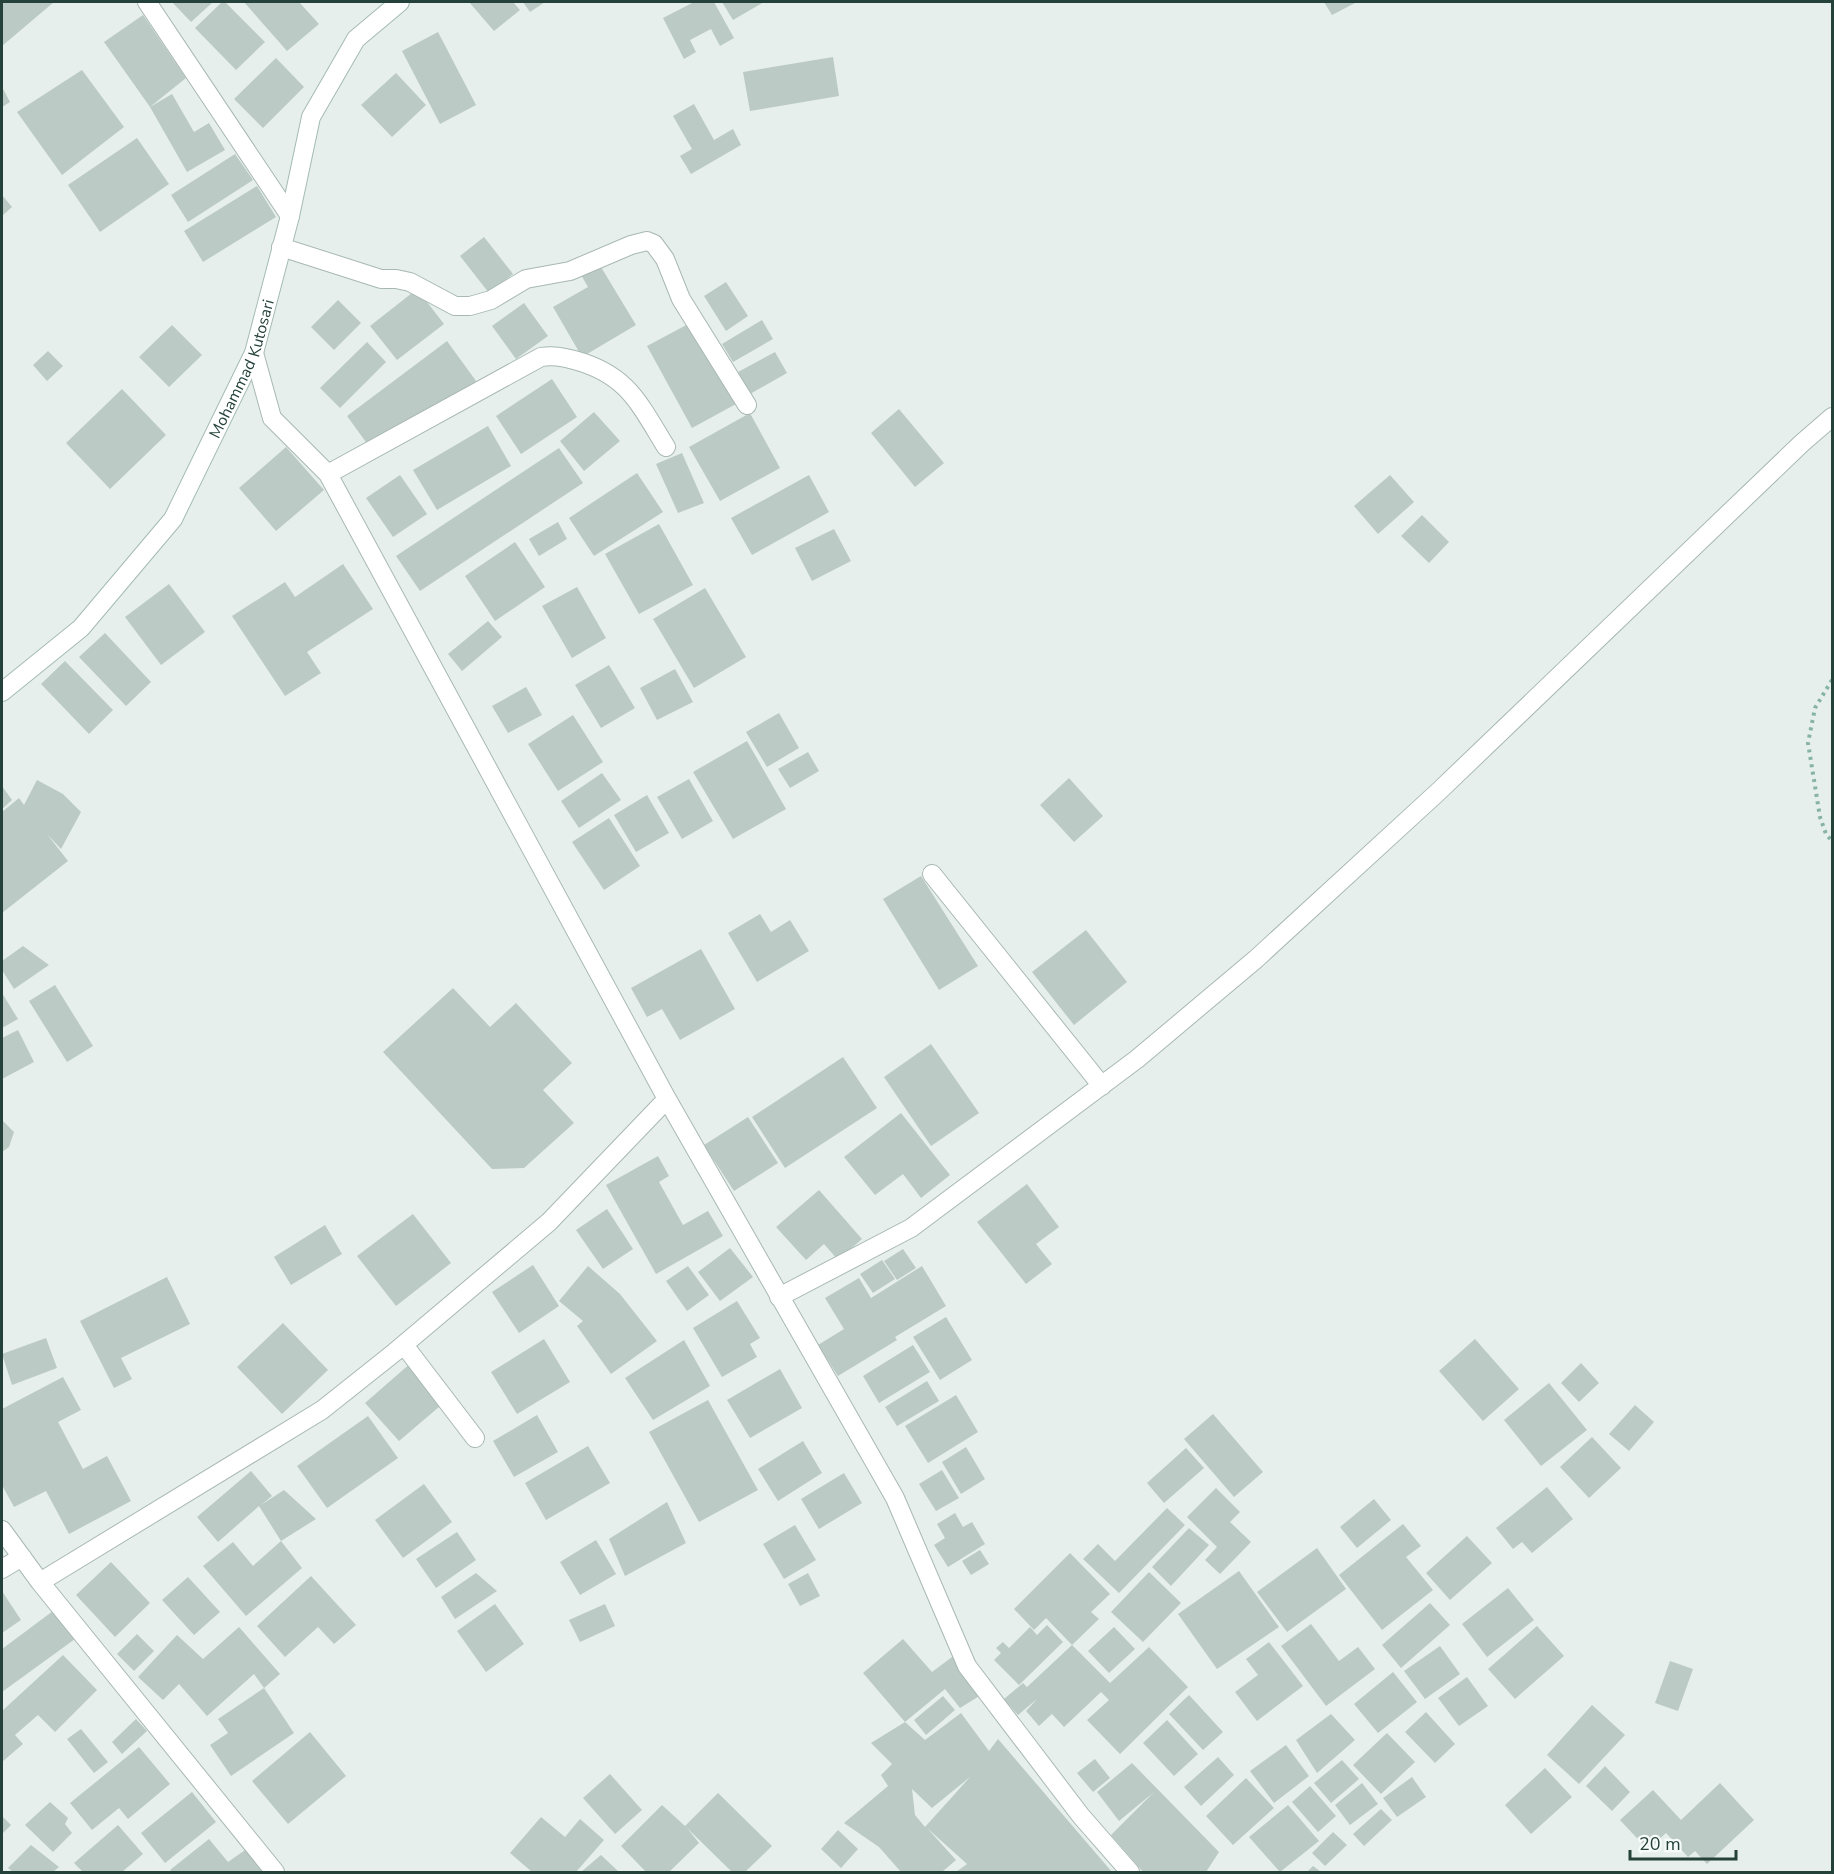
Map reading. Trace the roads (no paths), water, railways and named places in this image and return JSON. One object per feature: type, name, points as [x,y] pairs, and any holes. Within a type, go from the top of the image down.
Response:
[{"type":"street","points":[[147,2],[290,216]]},
{"type":"street","name":"Mohammad Kutosari","points":[[2,692],[81,628],[173,519],[254,353],[290,216],[310,117],[356,39],[400,2]]},
{"type":"street","points":[[281,247],[381,279],[410,282],[455,306],[470,306],[491,300],[526,279],[570,271],[631,245],[647,241],[654,244],[665,259],[681,299],[747,405]]},
{"type":"street","points":[[254,353],[272,418],[328,474],[667,1099],[896,1498],[967,1666],[1081,1816],[1130,1872]]},
{"type":"street","points":[[328,474],[541,357],[551,356],[585,362],[610,374],[626,386],[639,402],[666,447]]},
{"type":"street","points":[[779,1297],[912,1228],[1137,1059],[1256,959],[1430,800],[1802,443],[1833,417]]},
{"type":"street","points":[[932,874],[1102,1086]]},
{"type":"street","points":[[40,1582],[322,1410],[404,1345],[549,1222],[667,1099]]},
{"type":"street","points":[[404,1345],[476,1438]]},
{"type":"street","points":[[2,1530],[40,1582],[275,1872]]},
{"type":"street","points":[[2,1569],[22,1557]]}]
